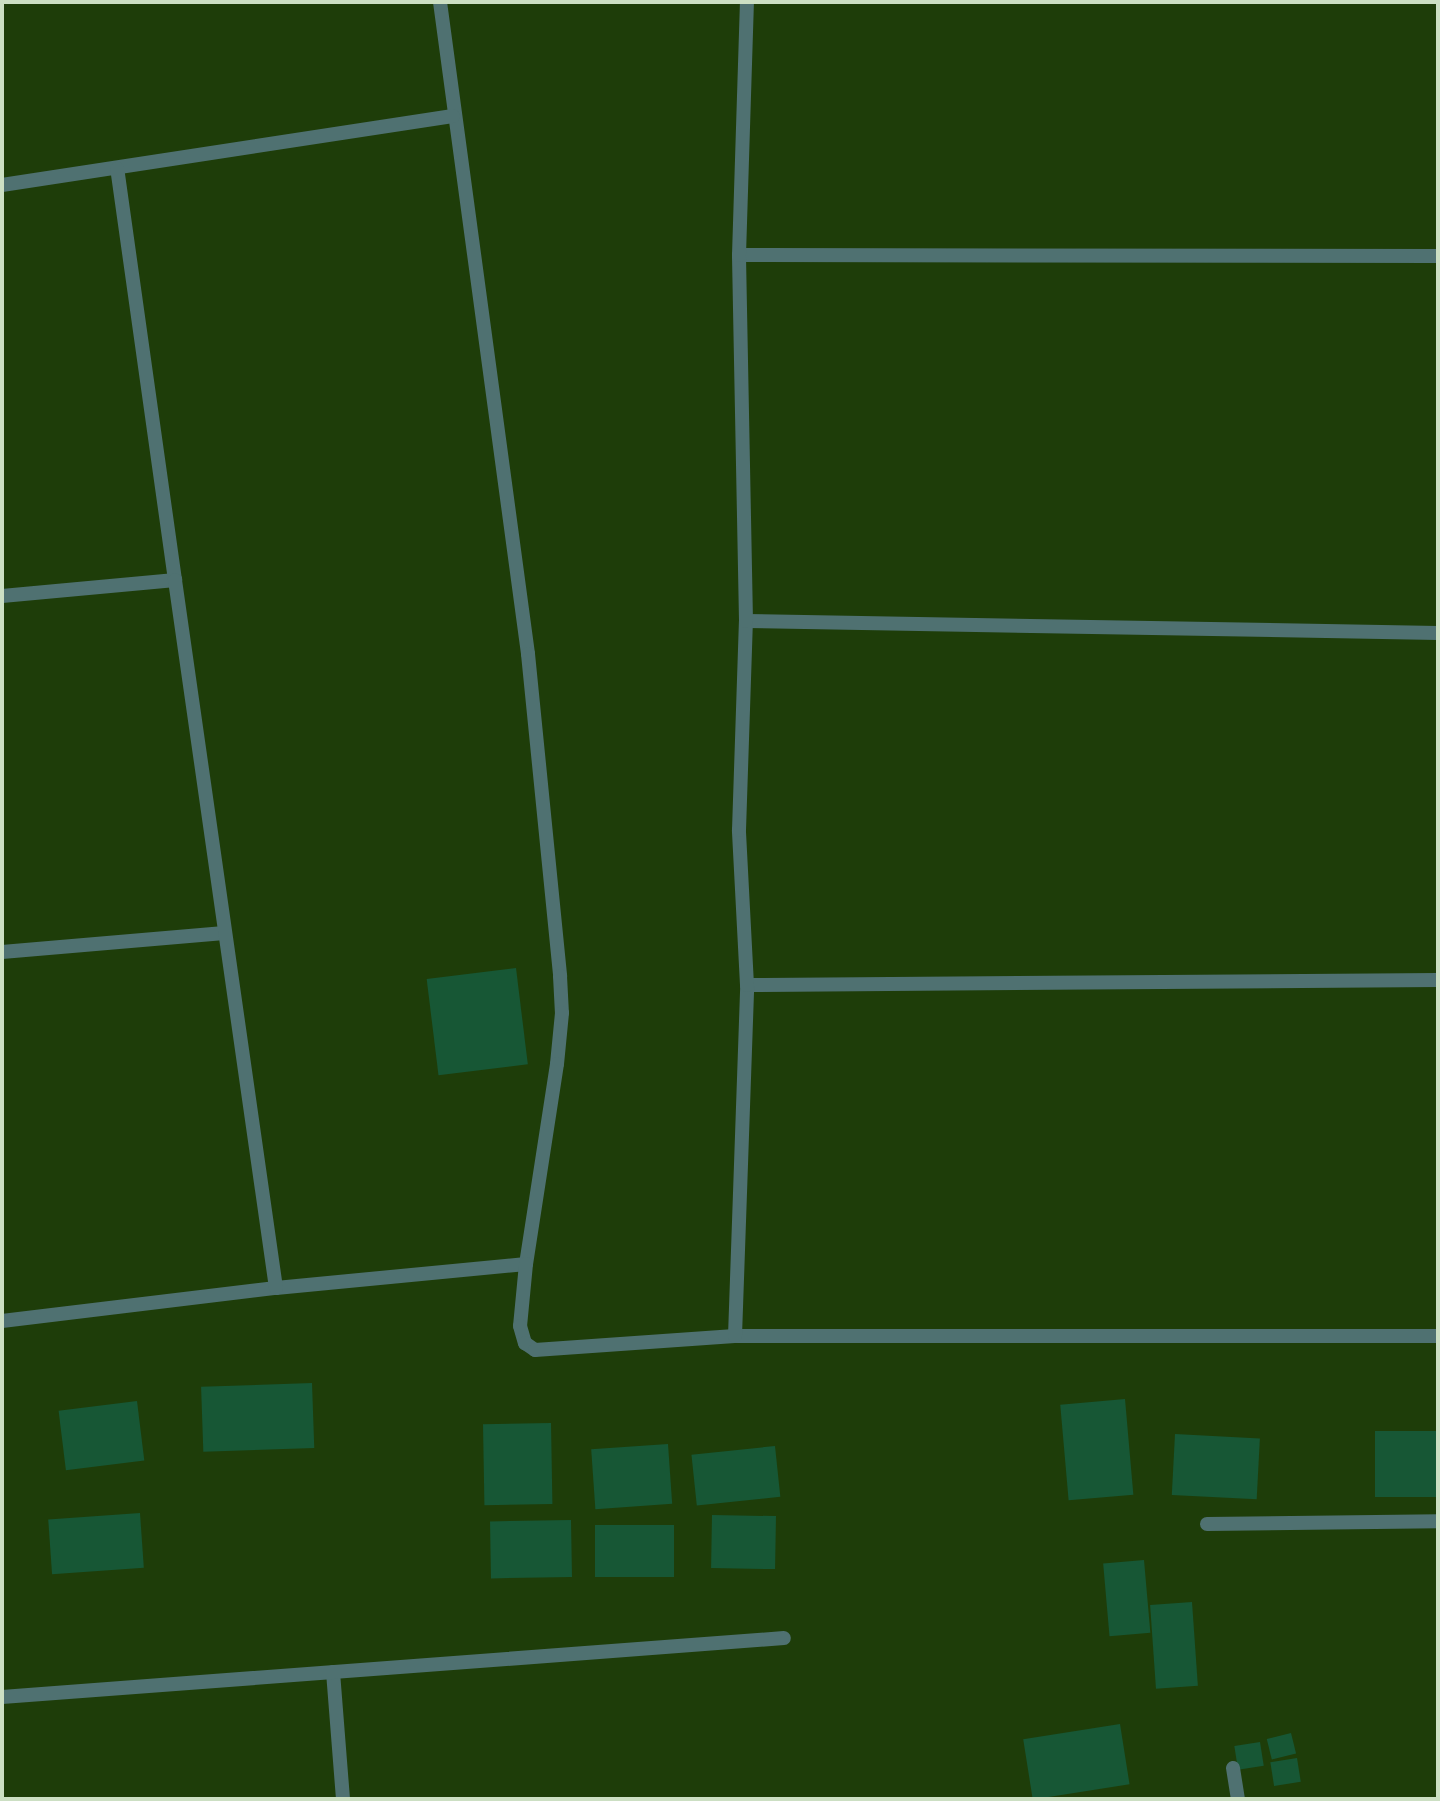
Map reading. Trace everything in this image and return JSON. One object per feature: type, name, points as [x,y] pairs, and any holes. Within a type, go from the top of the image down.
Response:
[{"type":"street","points":[[440,2],[453,116],[488,345],[528,653],[562,1013],[526,1264],[520,1326],[525,1343],[535,1350],[735,1336],[1438,1335]]},
{"type":"street","points":[[735,1336],[747,985],[739,830],[746,621],[739,255],[747,2]]},
{"type":"street","points":[[2,185],[453,116]]},
{"type":"street","points":[[117,169],[223,933],[276,1288]]},
{"type":"street","points":[[739,255],[1438,256]]},
{"type":"street","points":[[2,596],[175,580]]},
{"type":"street","points":[[746,621],[1438,633]]},
{"type":"street","points":[[2,952],[223,933]]},
{"type":"street","points":[[747,985],[1438,979]]},
{"type":"street","points":[[2,1321],[276,1288],[526,1264]]},
{"type":"street","points":[[1207,1524],[1438,1521]]},
{"type":"street","points":[[2,1697],[784,1637]]},
{"type":"street","points":[[333,1672],[343,1799]]},
{"type":"street","points":[[1233,1768],[1238,1799]]},
{"type":"building","points":[[516,968],[528,1064],[438,1075],[427,979]]},
{"type":"building","points":[[312,1383],[314,1448],[203,1452],[201,1387]]},
{"type":"building","points":[[1125,1399],[1133,1495],[1069,1500],[1060,1405]]},
{"type":"building","points":[[137,1401],[144,1461],[66,1470],[59,1411]]},
{"type":"building","points":[[551,1423],[552,1504],[484,1505],[483,1424]]},
{"type":"building","points":[[1375,1431],[1438,1431],[1438,1497],[1375,1497]]},
{"type":"building","points":[[1175,1434],[1260,1438],[1257,1499],[1172,1495]]},
{"type":"building","points":[[668,1444],[672,1504],[595,1509],[591,1449]]},
{"type":"building","points":[[775,1446],[780,1497],[697,1506],[691,1455]]},
{"type":"building","points":[[140,1513],[144,1568],[52,1574],[48,1519]]},
{"type":"building","points":[[712,1515],[776,1516],[775,1569],[711,1568]]},
{"type":"building","points":[[571,1520],[572,1577],[491,1578],[490,1521]]},
{"type":"building","points":[[595,1525],[674,1525],[674,1577],[595,1577]]},
{"type":"building","points":[[1144,1560],[1150,1633],[1110,1636],[1103,1564]]},
{"type":"building","points":[[1192,1602],[1198,1686],[1156,1689],[1150,1605]]},
{"type":"building","points":[[1120,1724],[1130,1784],[1033,1799],[1023,1739]]},
{"type":"building","points":[[1291,1733],[1296,1753],[1272,1759],[1267,1739]]},
{"type":"building","points":[[1260,1742],[1264,1766],[1238,1770],[1234,1746]]},
{"type":"building","points":[[1297,1758],[1301,1782],[1274,1786],[1270,1762]]}]
